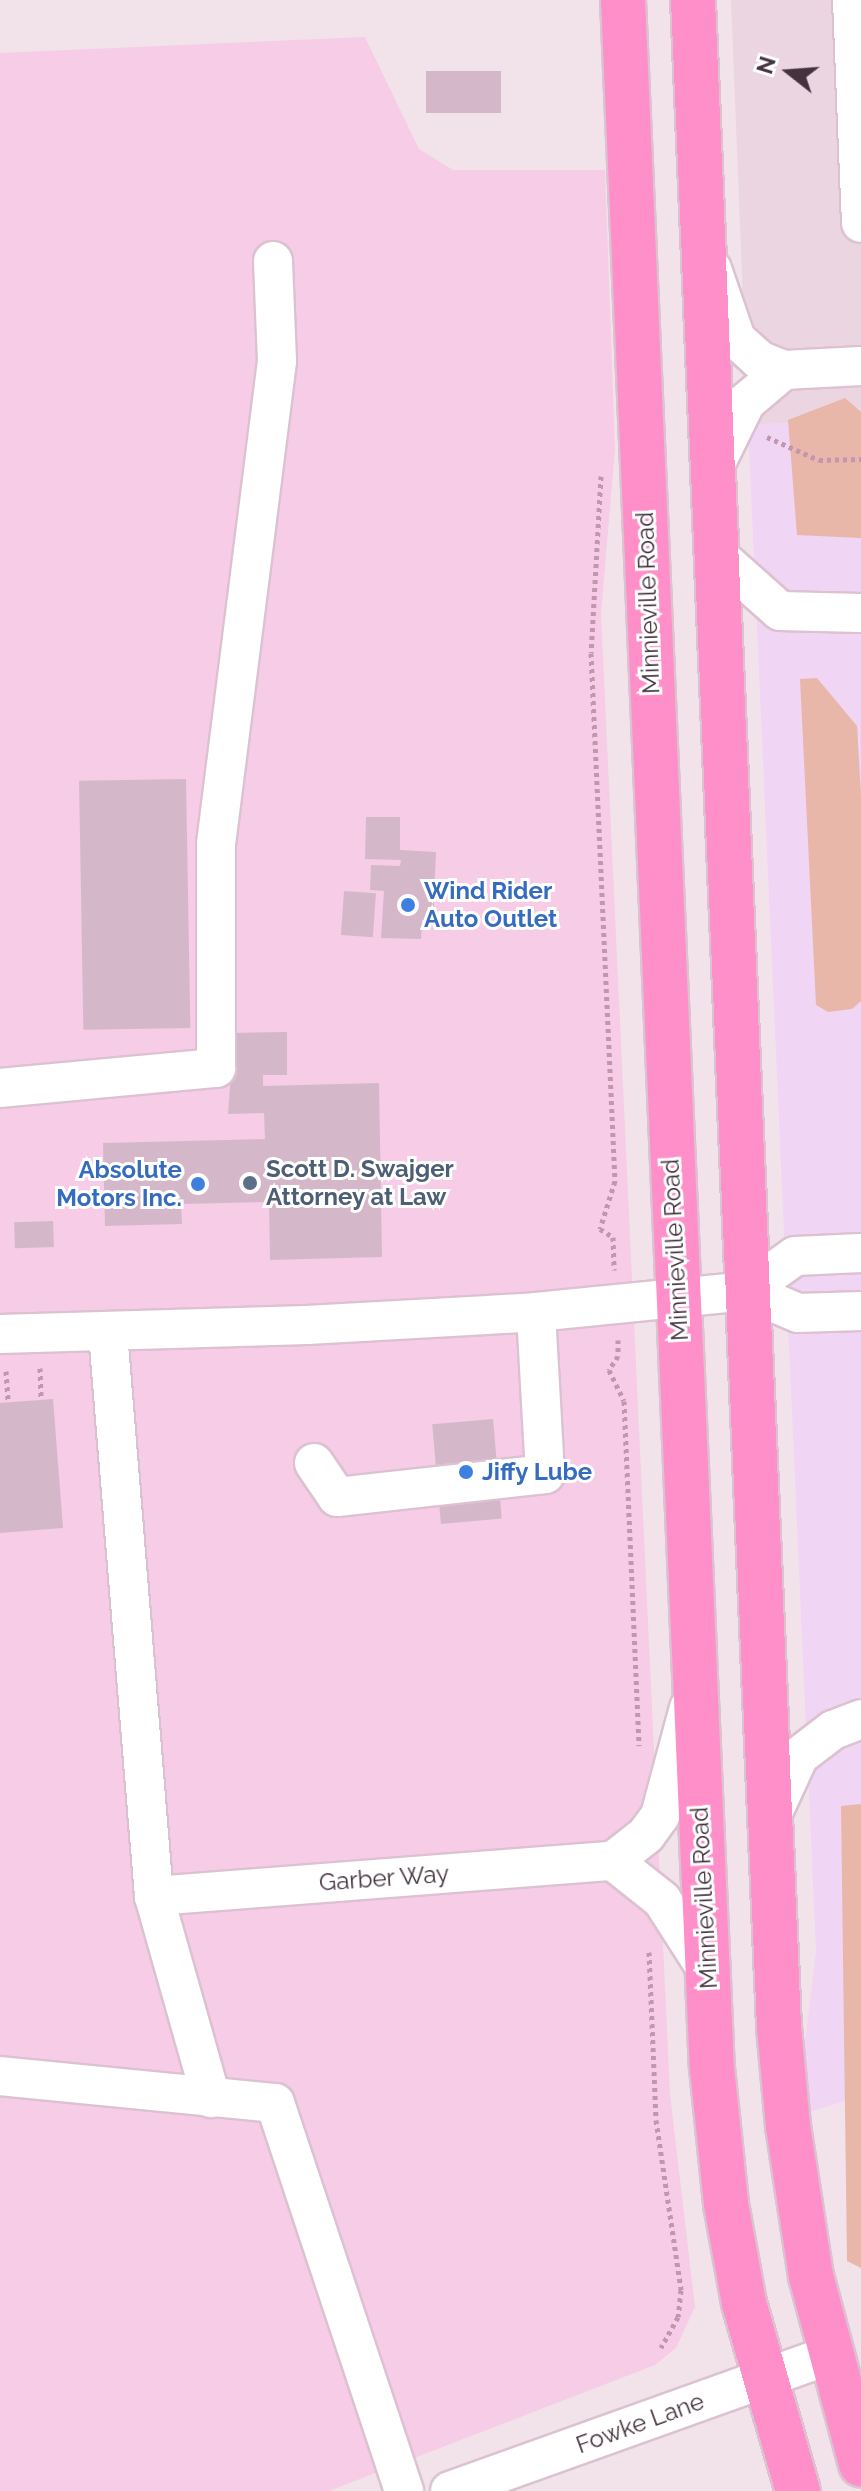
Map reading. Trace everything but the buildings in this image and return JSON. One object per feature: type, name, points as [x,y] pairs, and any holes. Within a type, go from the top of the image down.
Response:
[{"type":"main road","name":"Minnieville Road","points":[[623,0],[707,1970],[726,2204],[765,2378],[798,2491]]},
{"type":"main road","points":[[693,0],[746,1291],[770,1819],[788,2126],[811,2276],[861,2464]]},
{"type":"street","points":[[852,0],[859,106],[861,223]]},
{"type":"street","points":[[703,245],[736,339],[759,360],[784,370],[861,366]]},
{"type":"street","points":[[0,1088],[216,1068],[216,844],[277,361],[273,261]]},
{"type":"street","points":[[713,469],[746,402],[784,370]]},
{"type":"street","points":[[717,555],[780,611],[861,613]]},
{"type":"street","points":[[746,1291],[795,1256],[861,1253]]},
{"type":"street","points":[[3,1352],[108,1333],[536,1312],[746,1291],[798,1313],[861,1311]]},
{"type":"street","points":[[314,1463],[337,1497],[545,1474],[536,1312]]},
{"type":"street","points":[[108,1333],[154,1896],[211,2098]]},
{"type":"street","points":[[693,1689],[665,1805],[646,1835],[613,1861],[662,1900],[707,1970]]},
{"type":"street","points":[[770,1819],[799,1756],[826,1734],[861,1719]]},
{"type":"street","name":"Garber Way","points":[[154,1896],[613,1861]]},
{"type":"street","points":[[0,2076],[275,2103],[404,2491]]},
{"type":"street","name":"Fowke Lane","points":[[451,2491],[830,2355]]},
{"type":"path","points":[[763,435],[819,460],[861,459]]},
{"type":"path","points":[[601,471],[591,624],[615,1181],[600,1229],[613,1237]]},
{"type":"path","points":[[3,1352],[8,1402]]},
{"type":"path","points":[[618,1356],[609,1370],[624,1401],[639,1755]]},
{"type":"path","points":[[40,1368],[41,1399]]},
{"type":"path","points":[[648,1940],[656,2120],[681,2290],[678,2317],[661,2348]]},
{"type":"shaded area","points":[[731,0],[861,0],[861,419],[748,425]]},
{"type":"shaded area","points":[[365,37],[419,149],[453,170],[605,170],[615,449],[601,614],[670,2094],[695,2307],[676,2348],[655,2365],[329,2491],[0,2491],[0,53]]},
{"type":"shaded area","points":[[845,398],[861,412],[861,538],[797,535],[788,420]]},
{"type":"shaded area","points":[[861,419],[861,2096],[803,2114],[801,2075],[816,1952],[748,425]]},
{"type":"shaded area","points":[[817,678],[857,726],[861,794],[861,1001],[852,1009],[828,1012],[816,1005],[800,679]]},
{"type":"shaded area","points":[[861,1804],[861,2268],[847,2261],[841,1806]]},
{"type":"place","name":"Wind Rider Auto Outlet","points":[[408,905]]},
{"type":"place","name":"Scott D. Swajger Attorney at Law","points":[[250,1183]]},
{"type":"place","name":"Absolute Motors Inc.","points":[[198,1184]]},
{"type":"place","name":"Jiffy Lube","points":[[466,1472]]}]
